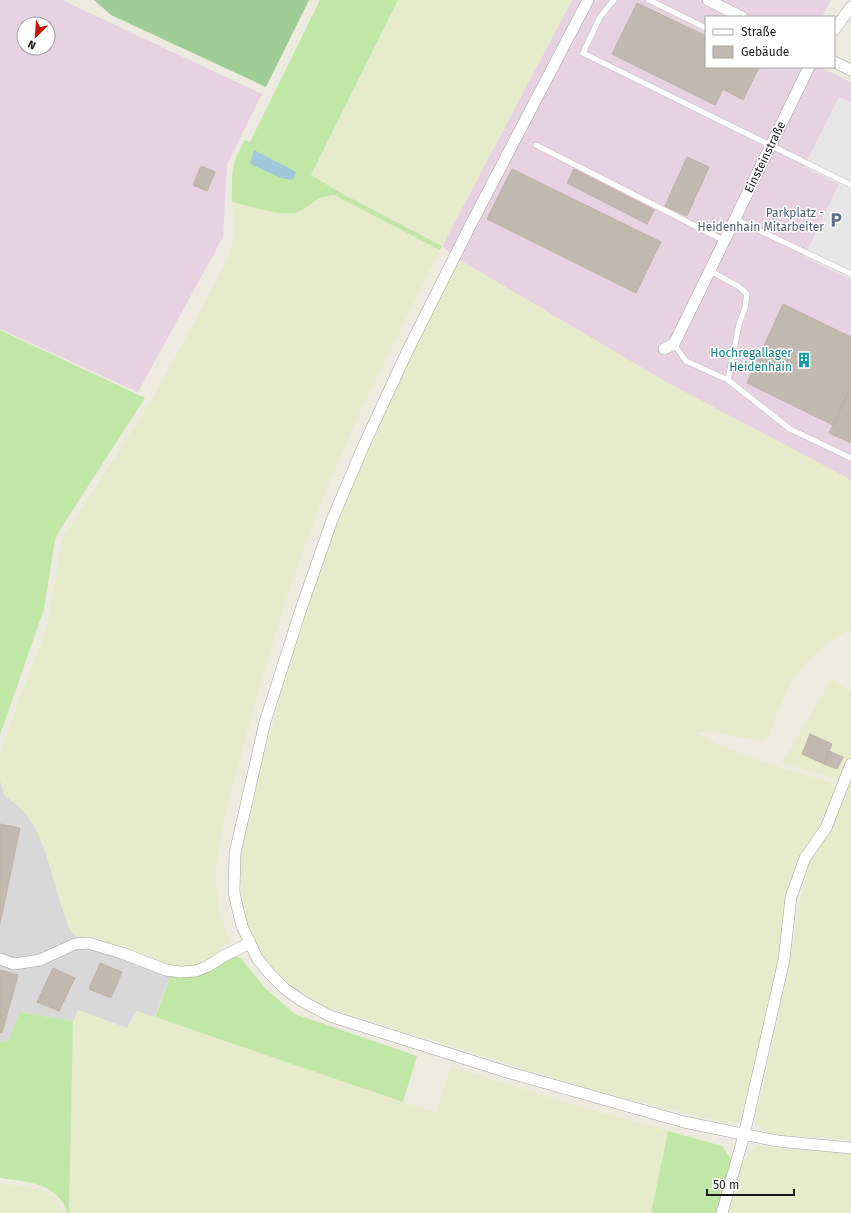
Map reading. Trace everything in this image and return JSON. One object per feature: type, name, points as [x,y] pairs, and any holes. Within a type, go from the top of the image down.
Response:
[{"type":"street","points":[[588,0],[470,226],[407,352],[362,447],[332,520],[300,612],[265,722],[236,847],[233,876],[234,892],[242,926],[257,958],[285,989],[330,1016],[507,1072],[684,1122],[777,1141],[851,1148]]},
{"type":"street","points":[[708,0],[740,16]]},
{"type":"street","points":[[835,29],[851,7]]},
{"type":"street","points":[[835,62],[851,70]]},
{"type":"street","name":"Einsteinstraße","points":[[669,346],[710,271],[809,68]]},
{"type":"street","points":[[722,1213],[744,1135],[784,960],[791,897],[805,858],[826,828],[851,764]]},
{"type":"street","points":[[0,959],[14,964],[40,960],[75,944],[88,943],[122,953],[166,970],[180,972],[196,971],[250,943]]},
{"type":"lane","points":[[614,0],[600,17],[583,53],[851,185]]},
{"type":"lane","points":[[649,0],[705,28]]},
{"type":"lane","points":[[536,145],[725,241]]},
{"type":"lane","points":[[735,219],[851,274]]},
{"type":"lane","points":[[710,271],[738,286],[747,294],[745,308],[739,324],[728,380]]},
{"type":"lane","points":[[669,346],[686,361],[728,380],[790,429],[851,458]]},
{"type":"shaded area","points":[[0,0],[62,0],[262,94],[227,164],[223,237],[138,392],[0,329]]},
{"type":"shaded area","points":[[572,0],[831,0],[823,16],[705,16],[705,68],[822,68],[851,82],[851,480],[666,382],[458,259],[442,246]]},
{"type":"shaded area","name":"Parkplatz - Heidenhain Mitarbeiter","points":[[839,97],[851,103],[851,279],[804,257],[839,184],[804,167]]},
{"type":"shaded area","points":[[0,779],[1,784],[12,801],[22,809],[34,825],[46,853],[68,925],[73,934],[171,975],[154,1017],[137,1011],[127,1028],[78,1010],[73,1021],[21,1012],[8,1041],[0,1042]]},
{"type":"green space","points":[[94,0],[309,0],[266,87],[111,15]]},
{"type":"green space","points":[[320,0],[398,0],[311,175],[341,193],[442,246],[440,250],[334,195],[322,197],[299,212],[290,214],[264,210],[232,202],[232,177],[235,159],[245,140],[250,142]]},
{"type":"green space","points":[[398,0],[572,0],[442,246],[341,193],[311,175]]},
{"type":"green space","points":[[334,195],[440,250],[361,410],[323,497],[290,587],[256,699],[226,811],[217,859],[216,886],[220,915],[230,941],[217,953],[201,962],[187,967],[175,967],[79,938],[73,934],[68,925],[60,901],[46,853],[34,825],[22,809],[4,795],[0,779],[0,757],[21,694],[49,619],[60,547],[65,534],[151,401],[228,258],[232,245],[234,225],[232,202],[285,214],[302,210],[322,197]]},
{"type":"green space","points":[[458,259],[666,382],[851,480],[851,630],[839,635],[819,650],[794,676],[768,737],[763,741],[711,731],[696,733],[719,745],[770,764],[828,782],[835,788],[830,806],[820,829],[810,842],[779,966],[746,1113],[741,1120],[730,1124],[592,1090],[322,1006],[289,984],[267,961],[251,934],[242,901],[239,864],[246,826],[290,659],[323,561],[352,485],[380,419]]},
{"type":"green space","points":[[0,330],[145,398],[55,539],[44,609],[0,735]]},
{"type":"green space","points":[[831,680],[851,691],[851,783],[782,763]]},
{"type":"green space","points":[[849,784],[851,784],[851,1140],[768,1134],[755,1122],[790,963],[801,898],[809,863],[826,839]]},
{"type":"green space","points":[[235,957],[240,957],[266,989],[295,1014],[417,1056],[403,1102],[155,1017],[171,975]]},
{"type":"green space","points":[[78,1010],[127,1028],[137,1011],[436,1113],[451,1066],[574,1105],[668,1131],[651,1213],[69,1213],[72,1026]]},
{"type":"green space","points":[[20,1012],[73,1021],[69,1213],[67,1213],[63,1203],[57,1195],[49,1189],[40,1185],[0,1178],[0,1042],[8,1041]]},
{"type":"green space","points":[[668,1131],[722,1146],[731,1159],[716,1213],[651,1213]]},
{"type":"green space","points":[[756,1146],[851,1153],[851,1213],[729,1213],[742,1162]]},
{"type":"green space","points":[[0,1183],[37,1189],[46,1193],[56,1200],[63,1213],[0,1213]]},
{"type":"water","points":[[254,150],[296,172],[293,180],[281,178],[250,164]]},
{"type":"building","points":[[637,3],[705,36],[705,68],[759,68],[743,100],[723,89],[715,105],[612,54]]},
{"type":"building","points":[[687,157],[709,167],[687,216],[665,206]]},
{"type":"building","points":[[201,166],[215,172],[207,191],[193,185]]},
{"type":"building","points":[[512,169],[661,242],[636,293],[487,219]]},
{"type":"building","points":[[574,169],[654,210],[647,224],[567,183]]},
{"type":"building","name":"Hochregallager Heidenhain","points":[[783,304],[851,337],[851,387],[833,425],[747,383]]},
{"type":"building","points":[[851,387],[851,443],[829,433]]},
{"type":"building","points":[[810,734],[832,744],[824,764],[802,754]]},
{"type":"building","points":[[829,751],[843,757],[837,769],[824,764]]},
{"type":"building","points":[[0,824],[20,828],[0,924]]},
{"type":"building","points":[[100,963],[122,972],[111,998],[89,989]]},
{"type":"building","points":[[53,968],[75,978],[59,1011],[37,1002]]},
{"type":"building","points":[[0,970],[18,975],[2,1033],[0,1033]]},
{"type":"place","name":"Parkplatz - Heidenhain Mitarbeiter","points":[[836,220]]},
{"type":"place","name":"Hochregallager Heidenhain","points":[[804,360]]}]
